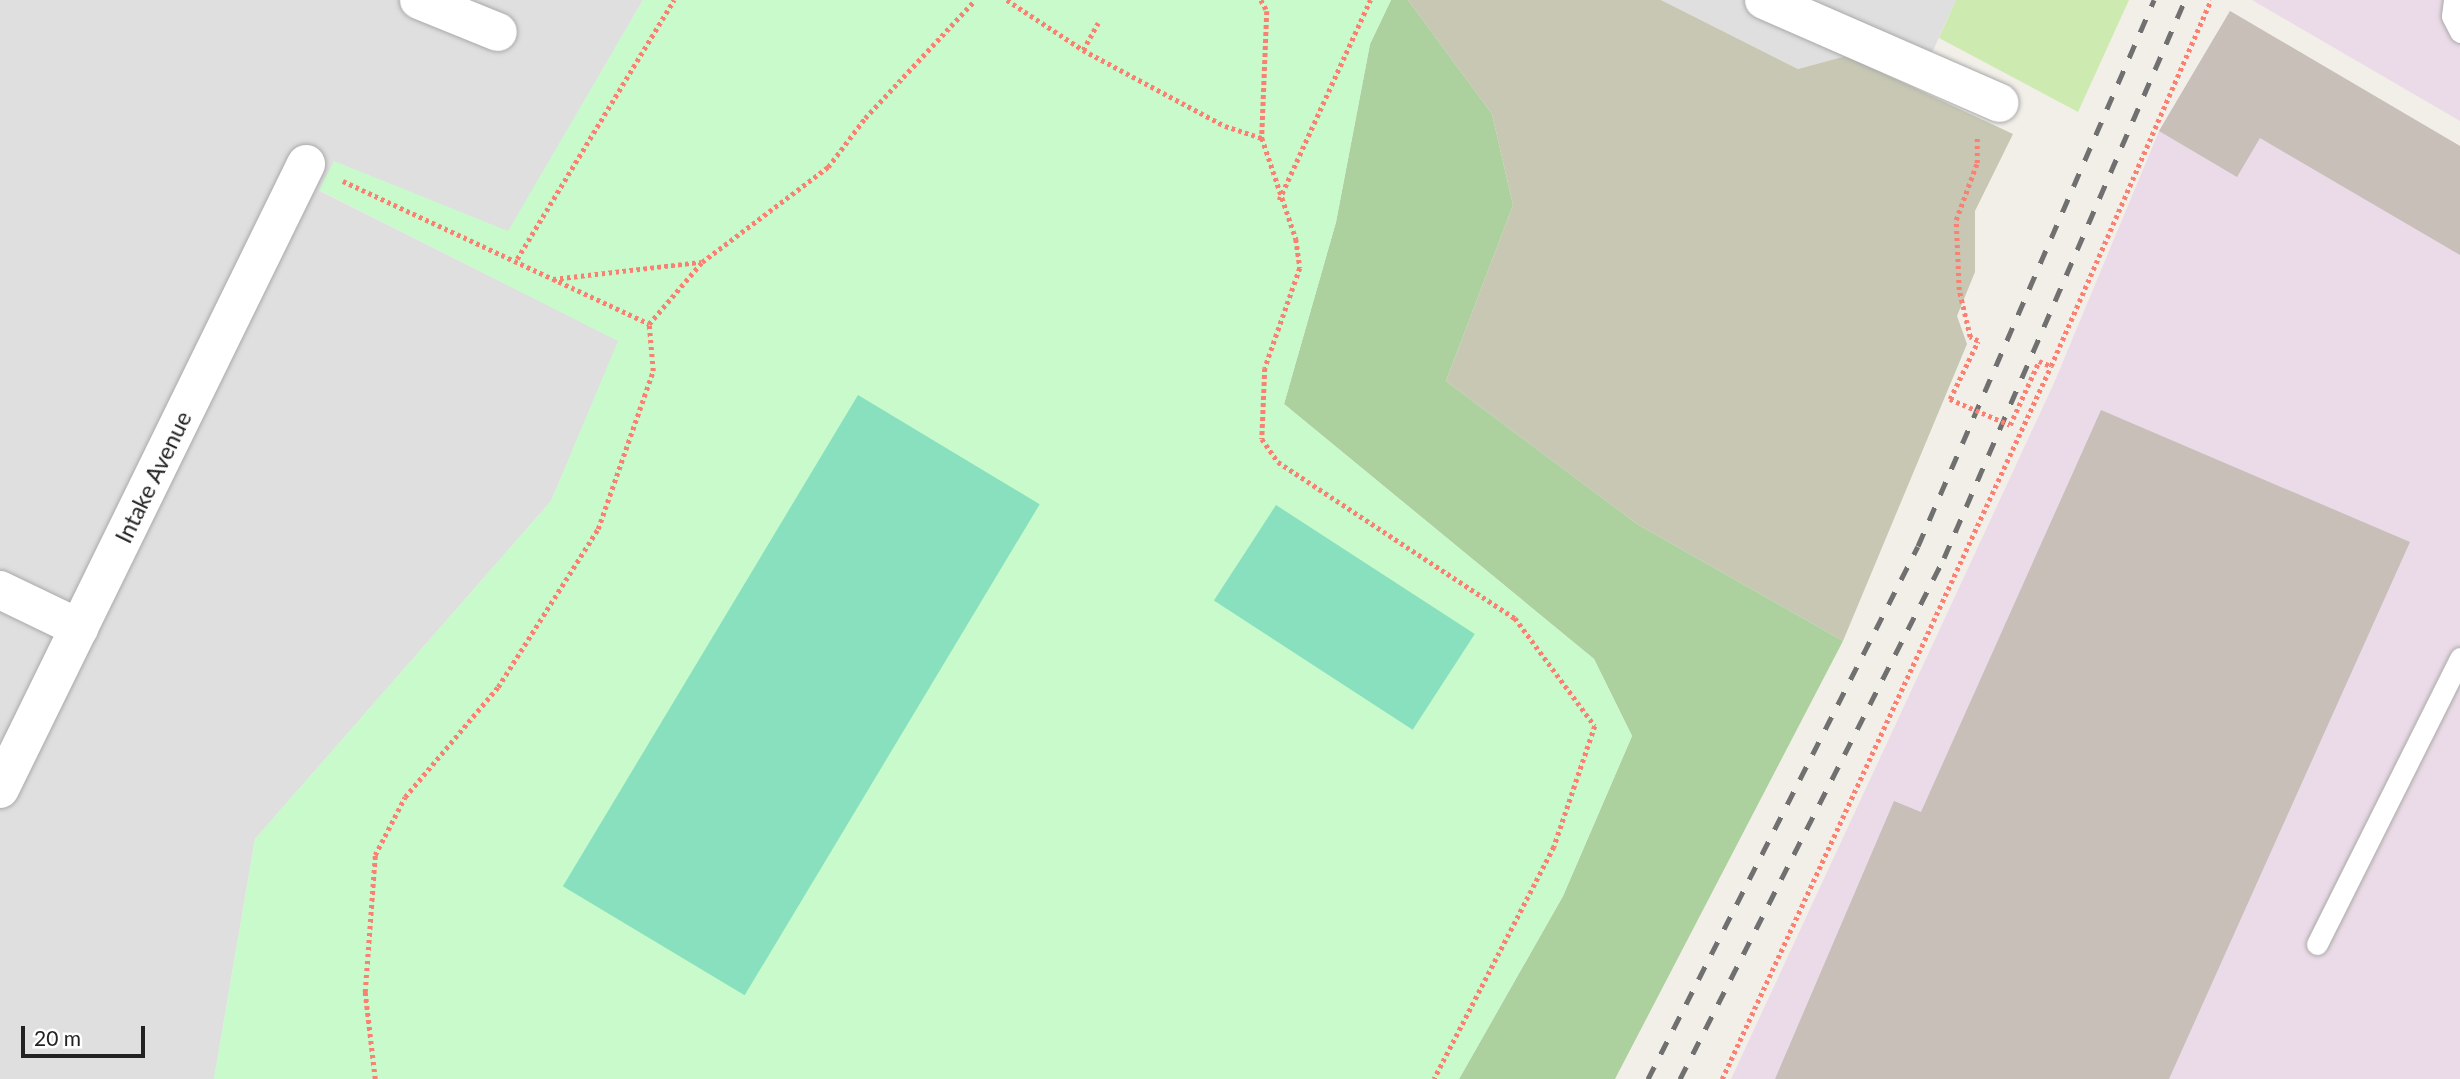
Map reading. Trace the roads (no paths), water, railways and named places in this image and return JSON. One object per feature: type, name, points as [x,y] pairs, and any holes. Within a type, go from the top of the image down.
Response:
[{"type":"street","points":[[1764,0],[1993,100]]},
{"type":"street","points":[[432,2],[498,32]]},
{"type":"street","name":"Intake Avenue","points":[[0,789],[306,164]]},
{"type":"street","points":[[0,590],[79,628]]},
{"type":"lane","points":[[2454,0],[2452,16],[2460,32]]},
{"type":"lane","points":[[2317,944],[2460,658]]},
{"type":"railway","points":[[1648,1079],[1918,546],[2154,0]]},
{"type":"railway","points":[[1680,1079],[1944,558],[2185,0]]}]
